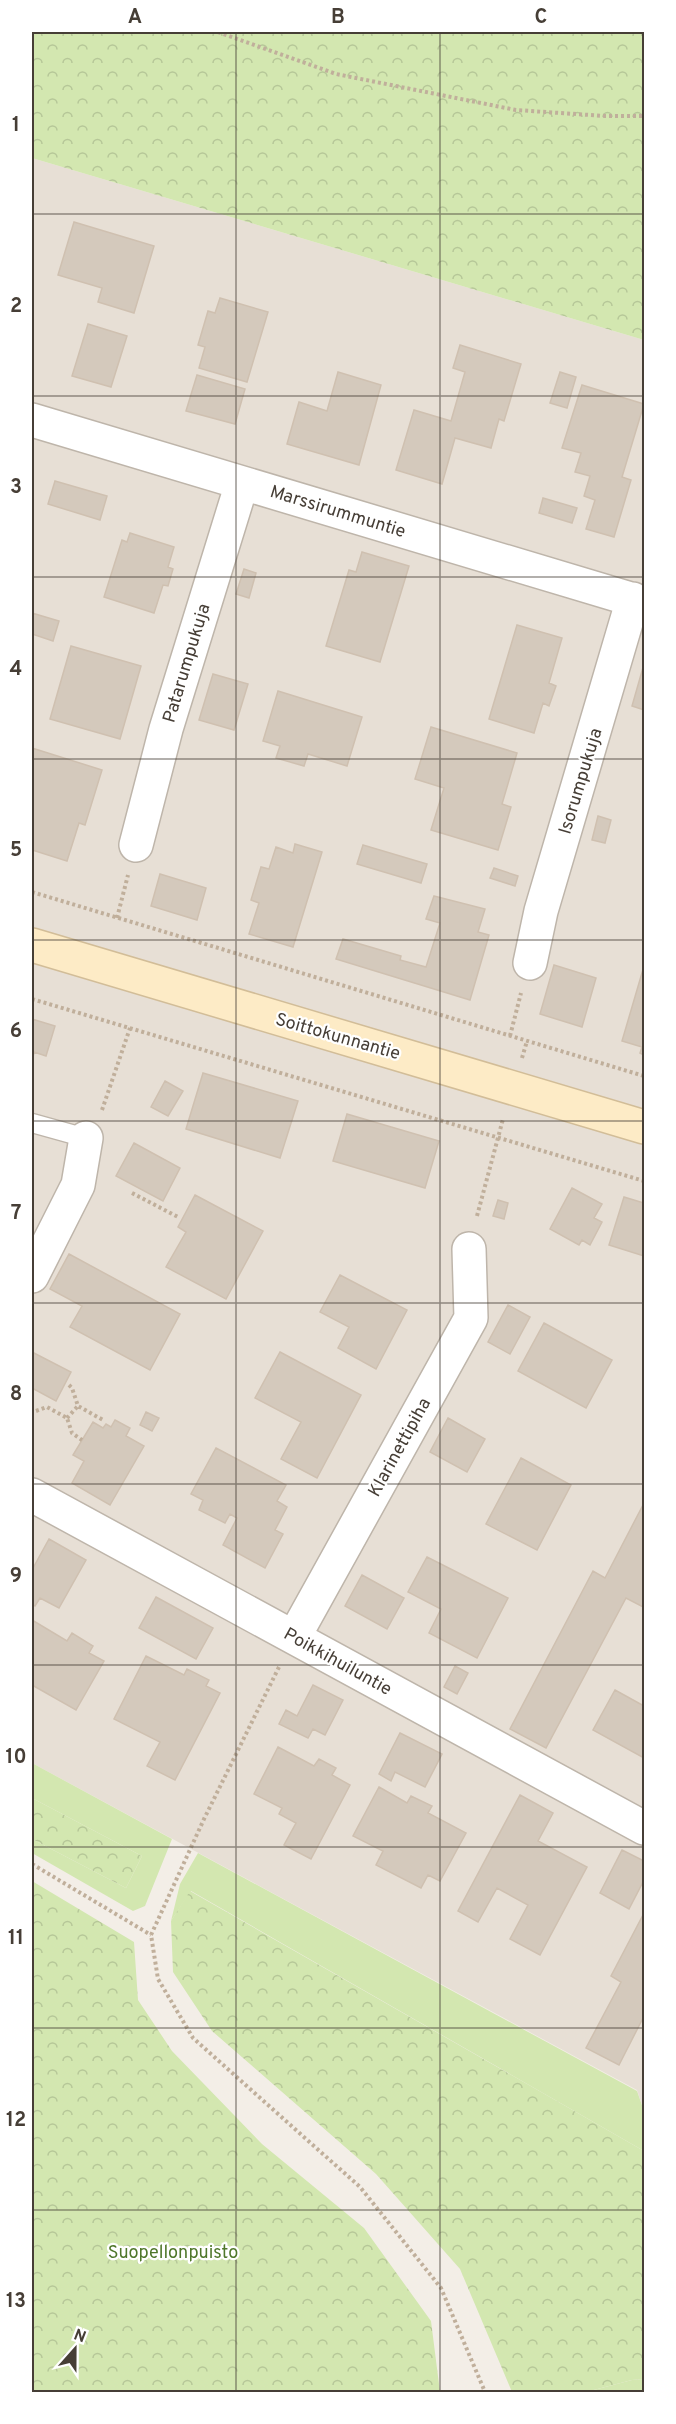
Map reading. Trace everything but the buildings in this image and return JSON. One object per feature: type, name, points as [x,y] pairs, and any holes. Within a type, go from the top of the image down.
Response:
[{"type":"street","name":"Marssirummuntie","points":[[32,420],[639,601]]},
{"type":"street","name":"Patarumpukuja","points":[[136,845],[166,729],[242,483]]},
{"type":"street","name":"Isorumpukuja","points":[[530,963],[541,911],[639,601]]},
{"type":"street","name":"Soittokunnantie","points":[[32,945],[645,1127]]},
{"type":"street","points":[[32,1276],[78,1185],[86,1138]]},
{"type":"street","name":"Klarinettipiha","points":[[294,1637],[471,1318],[469,1249]]},
{"type":"street","name":"Poikkihuiluntie","points":[[32,1495],[645,1828]]},
{"type":"lane","points":[[32,1123],[86,1138]]},
{"type":"path","points":[[218,32],[336,74],[504,108],[605,116],[645,116]]},
{"type":"path","points":[[117,918],[136,845]]},
{"type":"path","points":[[32,892],[645,1076]]},
{"type":"path","points":[[510,1036],[530,963]]},
{"type":"path","points":[[32,999],[645,1181]]},
{"type":"path","points":[[86,1138],[106,1103],[130,1028]]},
{"type":"path","points":[[469,1249],[497,1138],[527,1041]]},
{"type":"path","points":[[132,1193],[178,1217]]},
{"type":"path","points":[[69,1385],[78,1406],[104,1420]]},
{"type":"path","points":[[67,1418],[78,1406]]},
{"type":"path","points":[[36,1411],[47,1407],[67,1418],[72,1433],[82,1440]]},
{"type":"path","points":[[294,1637],[204,1819],[151,1935],[158,1979],[193,2038],[360,2187],[441,2288],[485,2392]]},
{"type":"path","points":[[32,1864],[151,1935]]},
{"type":"shaded area","points":[[32,158],[644,340],[644,2111],[637,2090],[32,1763]]},
{"type":"green space","points":[[32,32],[644,32],[644,340],[32,158]]},
{"type":"green space","points":[[32,1763],[172,1839],[145,1906],[133,1911],[32,1853],[32,1839],[126,1888],[142,1856],[32,1798]]},
{"type":"green space","points":[[32,1798],[142,1856],[126,1888],[32,1839]]},
{"type":"green space","points":[[198,1853],[637,2091],[644,2111],[644,2151],[191,1891],[171,1921],[180,1884]]},
{"type":"green space","name":"Suopellonpuisto","points":[[32,1881],[134,1942],[138,2000],[172,2051],[262,2144],[364,2228],[431,2321],[440,2392],[32,2392]]},
{"type":"green space","points":[[190,1891],[644,2151],[644,2379],[586,2392],[512,2392],[460,2269],[376,2174],[212,2031],[173,1972],[171,1921]]},
{"type":"green space","points":[[644,2379],[644,2392],[586,2392],[632,2380]]}]
